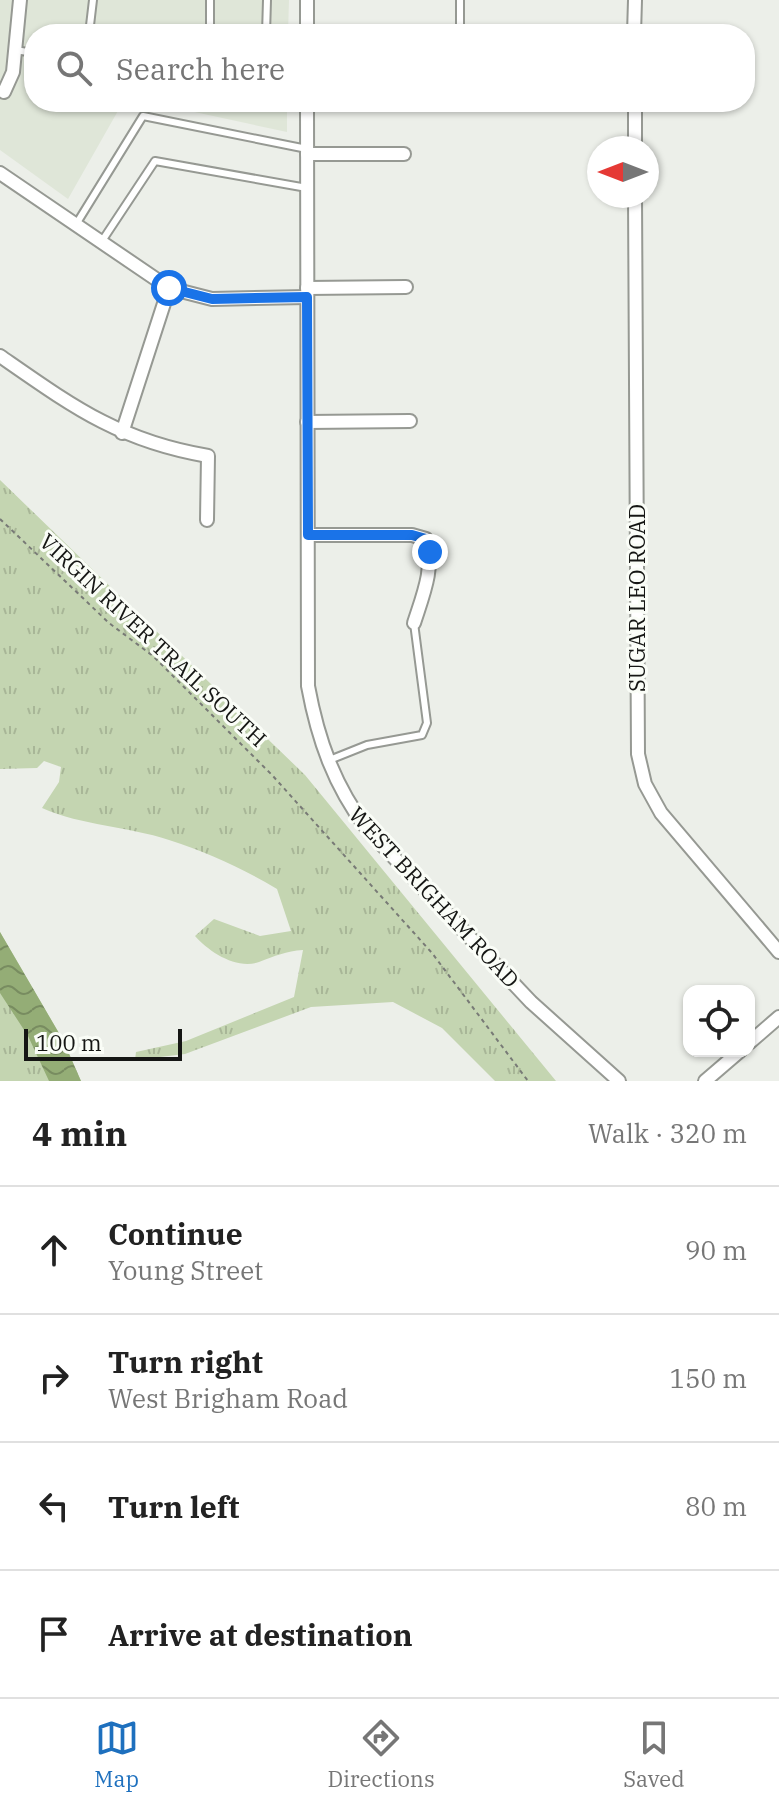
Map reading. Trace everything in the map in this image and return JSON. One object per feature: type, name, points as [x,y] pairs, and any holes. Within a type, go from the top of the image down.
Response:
[{"type":"street","points":[[4,92],[13,72],[20,0]]},
{"type":"street","points":[[307,0],[307,24]]},
{"type":"street","points":[[634,24],[635,0]]},
{"type":"street","name":"WEST BRIGHAM ROAD","points":[[307,112],[308,686],[327,761],[344,799],[367,829],[531,1002],[619,1081]]},
{"type":"street","points":[[635,112],[635,136]]},
{"type":"street","points":[[307,152],[404,154]]},
{"type":"street","points":[[0,173],[100,244],[169,288],[212,299],[406,287]]},
{"type":"street","name":"SUGAR LEO ROAD","points":[[635,208],[638,754],[645,784],[661,813],[779,952]]},
{"type":"street","points":[[122,433],[169,288]]},
{"type":"street","points":[[0,356],[88,416],[122,433],[167,449],[208,456],[207,520]]},
{"type":"street","points":[[307,422],[410,421]]},
{"type":"street","points":[[308,535],[412,535],[426,539],[430,552],[429,575],[414,623]]},
{"type":"street","points":[[755,1038],[779,1017]]},
{"type":"street","points":[[705,1081],[733,1057]]},
{"type":"lane","points":[[90,24],[93,0]]},
{"type":"lane","points":[[210,0],[210,24]]},
{"type":"lane","points":[[266,24],[267,0]]},
{"type":"lane","points":[[460,0],[460,24]]},
{"type":"lane","points":[[15,50],[24,51]]},
{"type":"lane","points":[[75,226],[143,116],[307,152]]},
{"type":"lane","points":[[100,244],[155,161],[307,188]]},
{"type":"lane","points":[[327,761],[367,745],[422,735],[427,723],[414,623]]},
{"type":"path","name":"VIRGIN RIVER TRAIL SOUTH","points":[[0,519],[109,623],[153,656],[272,775],[432,953],[528,1081]]},
{"type":"shaded area","points":[[0,0],[289,0],[288,24],[24,24],[24,112],[117,112],[68,199],[0,150]]},
{"type":"shaded area","points":[[194,112],[287,112],[287,132]]},
{"type":"green space","points":[[0,480],[305,775],[556,1081],[495,1081],[442,1028],[393,1002],[311,1007],[185,1054],[135,1060],[136,1052],[186,1041],[294,997],[303,950],[251,964],[233,962],[216,953],[195,936],[214,919],[260,936],[291,931],[277,889],[224,861],[183,845],[153,835],[73,819],[42,808],[59,782],[61,767],[44,761],[37,768],[0,769]]},
{"type":"green space","points":[[0,932],[63,1040],[81,1081],[0,1081]]},
{"type":"water","points":[[0,932],[63,1040],[81,1081],[49,1081],[28,1036],[0,993]]},
{"type":"route","points":[[169,288],[212,299],[307,297],[308,535],[412,535],[426,539],[430,552]]}]
